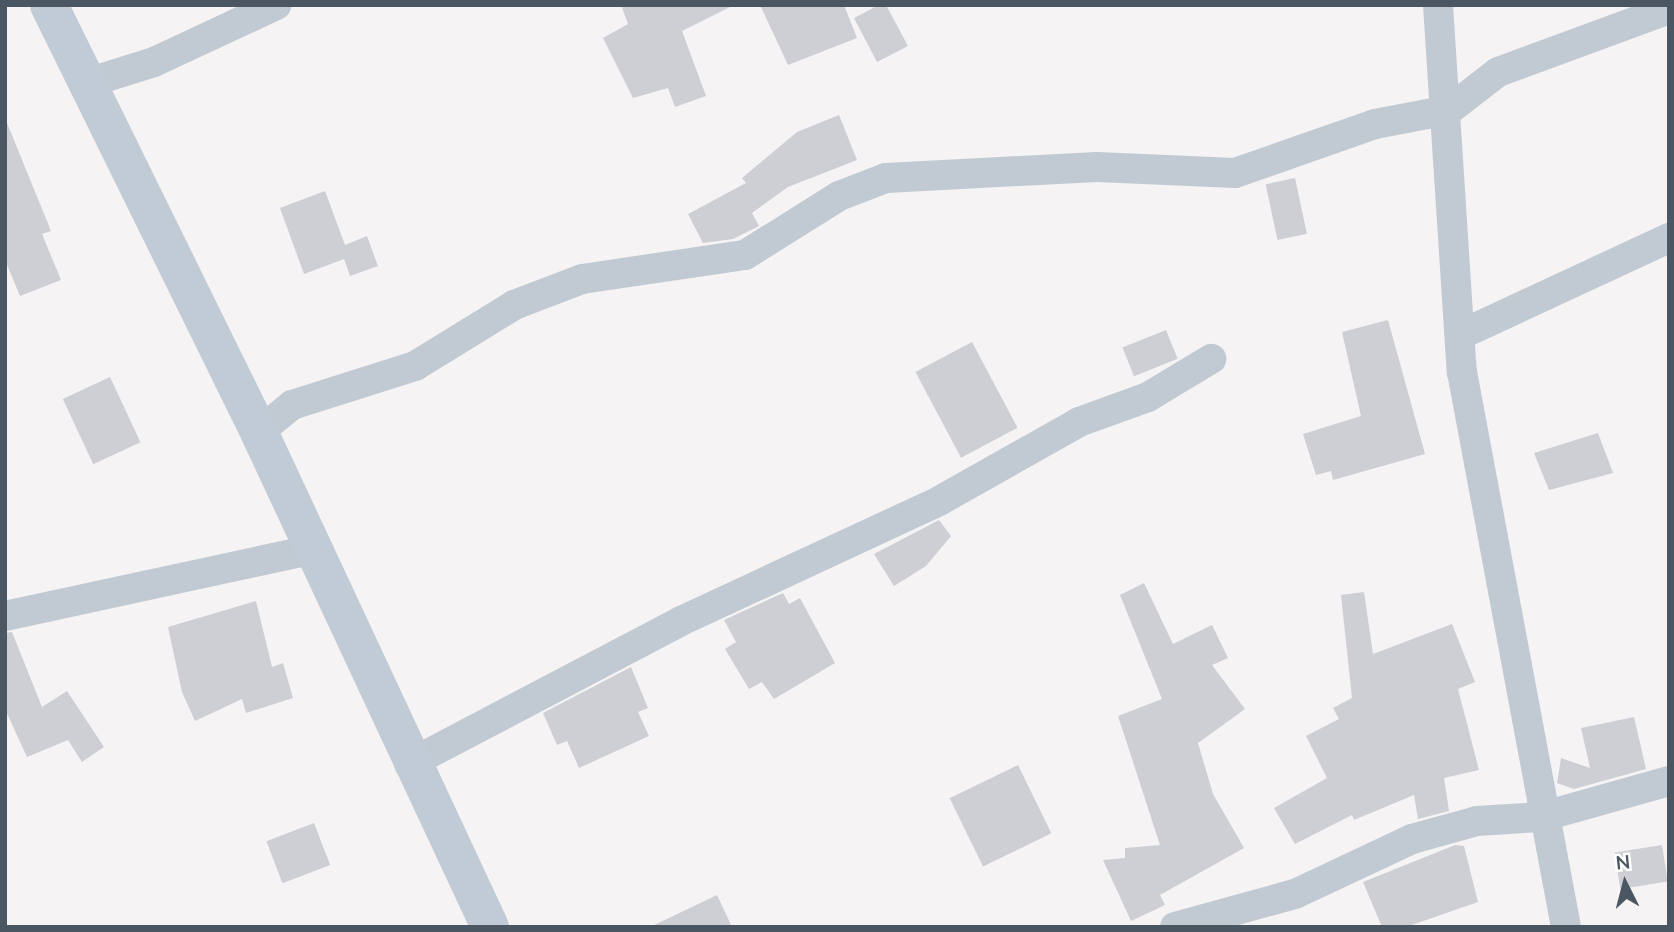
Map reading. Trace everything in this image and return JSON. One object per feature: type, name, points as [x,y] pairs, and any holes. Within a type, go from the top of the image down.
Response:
[{"type":"main road","points":[[49,5],[259,432],[310,550],[409,764],[489,927]]},
{"type":"street","points":[[87,83],[154,62],[276,5]]},
{"type":"street","points":[[1438,5],[1449,110],[1460,334],[1498,592],[1541,817],[1566,927]]},
{"type":"street","points":[[259,432],[292,405],[415,366],[514,305],[593,277],[745,255],[839,196],[886,178],[1097,167],[1235,173],[1375,124],[1449,110],[1509,67],[1669,9]]},
{"type":"street","points":[[1460,334],[1669,238]]},
{"type":"street","points":[[409,764],[681,621],[939,502],[1079,422],[1148,397],[1211,359]]},
{"type":"street","points":[[5,616],[310,550]]},
{"type":"street","points":[[1175,927],[1295,894],[1412,839],[1477,821],[1541,817],[1669,781]]},
{"type":"building","points":[[621,5],[734,5],[682,31],[706,96],[675,107],[668,88],[633,98],[603,38],[628,24]]},
{"type":"building","points":[[760,5],[844,5],[857,38],[788,65]]},
{"type":"building","points":[[879,5],[886,5],[908,46],[877,62],[854,18]]},
{"type":"building","points":[[839,115],[857,160],[788,187],[752,213],[759,226],[733,239],[703,243],[688,214],[746,183],[742,178],[797,132]]},
{"type":"building","points":[[5,118],[51,231],[42,234],[61,280],[20,296],[5,260]]},
{"type":"building","points":[[1295,178],[1307,234],[1278,240],[1266,184]]},
{"type":"building","points":[[325,191],[345,245],[367,236],[378,266],[350,276],[344,259],[304,274],[280,208]]},
{"type":"building","points":[[1388,320],[1425,454],[1333,480],[1331,471],[1316,475],[1303,434],[1361,416],[1342,332]]},
{"type":"building","points":[[1166,330],[1178,359],[1134,376],[1122,348]]},
{"type":"building","points":[[972,342],[1018,428],[961,458],[915,372]]},
{"type":"building","points":[[110,377],[140,442],[93,464],[63,399]]},
{"type":"building","points":[[1598,433],[1613,473],[1549,490],[1534,453]]},
{"type":"building","points":[[939,520],[951,536],[926,566],[894,586],[874,554]]},
{"type":"building","points":[[1144,583],[1173,644],[1212,625],[1228,658],[1212,665],[1245,709],[1198,743],[1213,794],[1244,848],[1160,895],[1165,905],[1131,921],[1103,860],[1125,858],[1125,848],[1160,845],[1118,716],[1162,699],[1120,595]]},
{"type":"building","points":[[1364,592],[1373,654],[1452,624],[1475,682],[1458,689],[1479,770],[1444,778],[1449,811],[1418,819],[1414,795],[1354,820],[1352,815],[1295,844],[1274,808],[1327,778],[1306,736],[1339,719],[1333,708],[1352,698],[1341,595]]},
{"type":"building","points":[[783,593],[789,604],[800,598],[835,663],[774,699],[762,682],[749,689],[725,649],[736,642],[724,620]]},
{"type":"building","points":[[256,601],[272,667],[283,663],[293,698],[246,713],[242,699],[195,721],[182,692],[168,627]]},
{"type":"building","points":[[12,632],[42,707],[67,691],[104,747],[82,762],[68,740],[27,757],[5,709],[5,633]]},
{"type":"building","points":[[631,667],[648,708],[638,712],[649,736],[579,768],[567,741],[557,745],[543,713]]},
{"type":"building","points":[[1634,717],[1646,769],[1574,789],[1557,783],[1561,758],[1590,768],[1581,728]]},
{"type":"building","points":[[1018,765],[1051,833],[983,867],[950,798]]},
{"type":"building","points":[[314,823],[330,865],[283,883],[266,841]]},
{"type":"building","points":[[1455,845],[1464,846],[1478,902],[1406,927],[1382,927],[1363,882]]},
{"type":"building","points":[[1662,845],[1668,882],[1620,889],[1615,853]]},
{"type":"building","points":[[717,895],[732,927],[650,927]]}]
